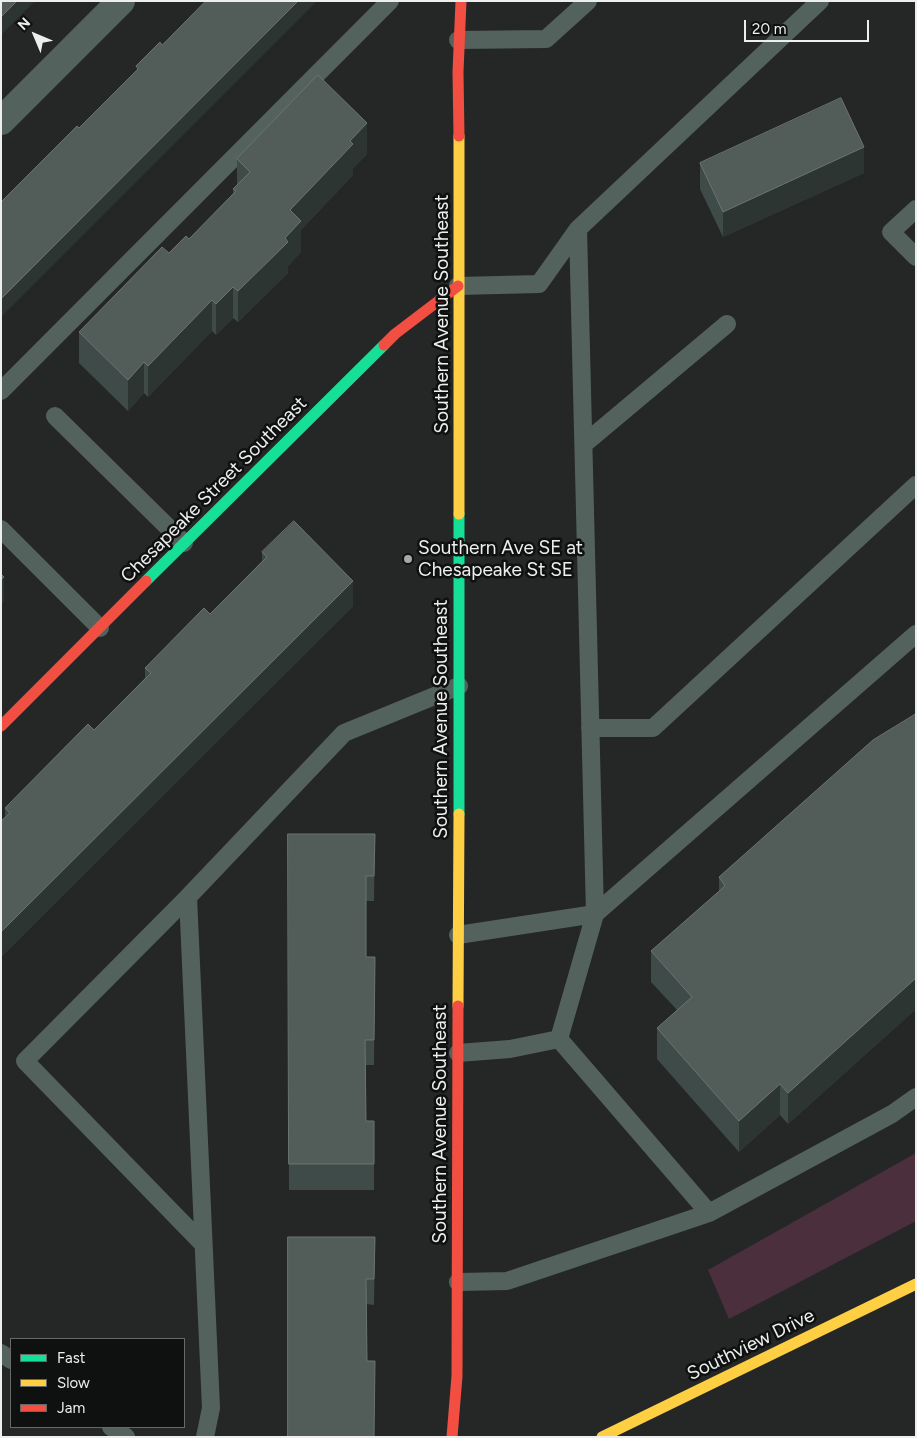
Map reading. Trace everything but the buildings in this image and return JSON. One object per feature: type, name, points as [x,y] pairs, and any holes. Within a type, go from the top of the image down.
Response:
[{"type":"main road","name":"Southern Avenue Southeast","points":[[452,1437],[457,1376],[458,1282],[458,286],[461,243],[458,40],[461,1]]},
{"type":"main road","name":"Chesapeake Street Southeast","points":[[1,726],[395,334],[458,286]]},
{"type":"main road","name":"Southview Drive","points":[[602,1437],[916,1284]]},
{"type":"street","points":[[1,121],[120,1]]},
{"type":"lane","points":[[1,391],[390,1]]},
{"type":"lane","points":[[458,40],[546,39],[588,1]]},
{"type":"lane","points":[[458,286],[539,284],[578,229],[820,1]]},
{"type":"lane","points":[[916,209],[891,232],[916,257]]},
{"type":"lane","points":[[559,1039],[595,914],[578,229]]},
{"type":"lane","points":[[584,444],[727,324]]},
{"type":"lane","points":[[55,416],[184,544]]},
{"type":"lane","points":[[590,728],[653,728],[916,485]]},
{"type":"lane","points":[[1,528],[100,628]]},
{"type":"lane","points":[[458,935],[595,914],[916,634]]},
{"type":"lane","points":[[203,1244],[25,1061],[188,897],[344,733],[459,686]]},
{"type":"lane","points":[[188,897],[212,1408],[205,1437]]},
{"type":"lane","points":[[458,1053],[510,1049],[559,1039]]},
{"type":"lane","points":[[559,1039],[709,1213]]},
{"type":"lane","points":[[458,1282],[507,1281],[709,1213],[892,1114],[916,1097]]},
{"type":"lane","points":[[112,1428],[126,1437]]},
{"type":"shaded area","points":[[916,1153],[916,1221],[729,1319],[708,1270]]},
{"type":"traffic: fast","points":[[146,581],[384,345]]},
{"type":"traffic: fast","points":[[459,514],[459,814]]},
{"type":"traffic: slow","points":[[459,136],[459,514]]},
{"type":"traffic: slow","points":[[458,1006],[459,814]]},
{"type":"traffic: slow","points":[[602,1437],[916,1284]]},
{"type":"traffic: jam","points":[[459,136],[458,72],[461,1]]},
{"type":"traffic: jam","points":[[384,345],[395,334],[458,286]]},
{"type":"traffic: jam","points":[[1,726],[146,581]]},
{"type":"traffic: jam","points":[[452,1437],[457,1376],[458,1006]]},
{"type":"place","name":"Southern Ave SE at Chesapeake St SE","points":[[408,559]]}]
